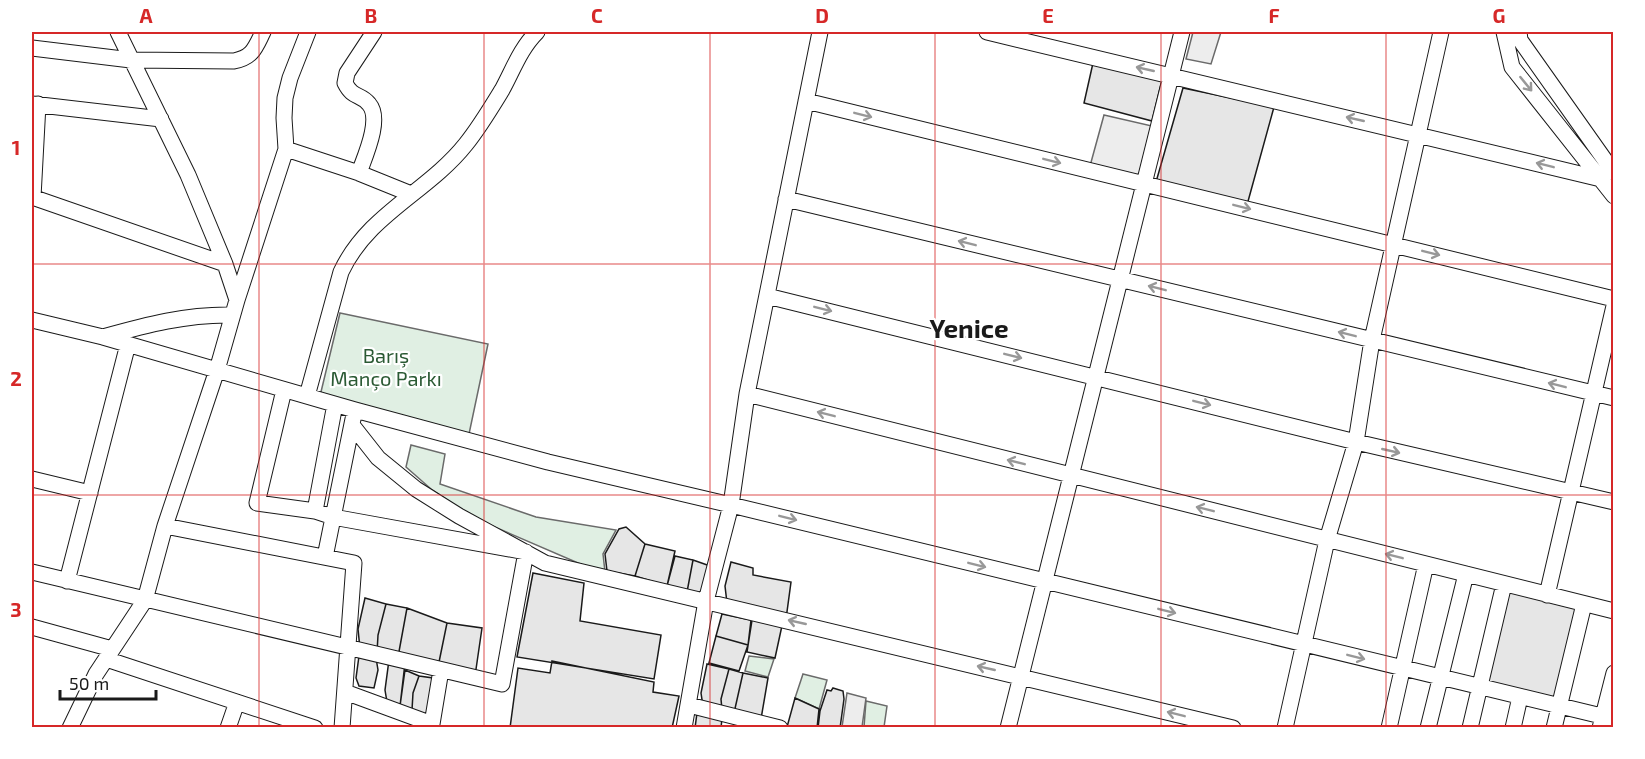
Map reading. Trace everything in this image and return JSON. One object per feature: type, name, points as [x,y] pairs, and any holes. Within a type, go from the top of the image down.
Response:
[{"type":"street","points":[[118,32],[188,175],[225,264],[234,308]]},
{"type":"street","points":[[32,48],[131,60],[234,61],[245,58],[252,52],[262,32]]},
{"type":"street","points":[[70,728],[96,674],[145,600],[165,526],[217,370],[234,308],[286,149],[285,98],[308,32]]},
{"type":"street","points":[[359,173],[373,131],[374,116],[371,106],[363,99],[350,94],[345,83],[347,73],[374,32]]},
{"type":"street","points":[[307,396],[341,272],[350,252],[382,218],[444,167],[466,145],[502,90],[521,51],[537,32]]},
{"type":"street","points":[[684,728],[706,601],[731,505],[747,394],[820,32]]},
{"type":"street","points":[[987,32],[1607,176]]},
{"type":"street","points":[[1008,728],[1182,32]]},
{"type":"street","points":[[1285,728],[1327,540],[1356,442],[1372,340],[1441,32]]},
{"type":"street","points":[[1504,32],[1512,67],[1607,176]]},
{"type":"street","points":[[1519,32],[1520,40],[1607,176],[1614,196]]},
{"type":"street","points":[[806,101],[1614,299]]},
{"type":"street","points":[[161,119],[35,104],[32,197],[225,264]]},
{"type":"street","points":[[286,149],[359,173],[411,195]]},
{"type":"street","points":[[786,199],[1614,398]]},
{"type":"street","points":[[767,296],[1356,442],[1614,502]]},
{"type":"street","points":[[1547,595],[1614,306]]},
{"type":"street","points":[[103,337],[163,320],[234,308]]},
{"type":"street","points":[[32,320],[103,337],[335,404],[354,418],[378,458],[416,489],[459,516],[544,563],[1233,728]]},
{"type":"street","points":[[67,581],[128,344]]},
{"type":"street","points":[[285,390],[256,503],[315,511],[333,518],[526,552]]},
{"type":"street","points":[[747,394],[1614,611]]},
{"type":"street","points":[[315,511],[335,404]]},
{"type":"street","points":[[325,557],[354,418]]},
{"type":"street","points":[[354,418],[731,505],[1559,706],[1606,721],[1614,673]]},
{"type":"street","points":[[32,479],[90,493]]},
{"type":"street","points":[[165,526],[354,563],[342,728]]},
{"type":"street","points":[[32,572],[502,684],[526,552]]},
{"type":"street","points":[[1389,728],[1426,564]]},
{"type":"street","points":[[1428,728],[1466,574]]},
{"type":"street","points":[[1470,728],[1504,584]]},
{"type":"street","points":[[1554,728],[1584,604]]},
{"type":"street","points":[[32,627],[315,728]]},
{"type":"street","points":[[345,692],[432,724],[441,670]]},
{"type":"street","points":[[1513,728],[1520,697]]},
{"type":"street","points":[[228,728],[237,702]]},
{"type":"street","points":[[689,705],[780,728]]},
{"type":"green space","name":"Barış Manço Parkı","points":[[340,313],[488,344],[469,434],[320,396]]},
{"type":"green space","points":[[411,445],[445,454],[440,484],[536,517],[616,530],[603,554],[605,572],[585,566],[474,518],[431,489],[406,467]]},
{"type":"green space","points":[[749,656],[774,659],[768,677],[745,671]]},
{"type":"green space","points":[[803,674],[827,680],[819,709],[795,698]]},
{"type":"green space","points":[[866,701],[887,706],[884,727],[864,727]]},
{"type":"shaded area","points":[[1193,32],[1221,32],[1211,64],[1186,59]]},
{"type":"shaded area","points":[[1104,115],[1152,126],[1140,179],[1090,166]]},
{"type":"shaded area","points":[[847,693],[866,698],[862,727],[842,727]]},
{"type":"building","points":[[1093,63],[1162,80],[1152,121],[1084,103]]},
{"type":"building","points":[[1183,88],[1274,107],[1247,205],[1156,182]]},
{"type":"building","points":[[626,527],[645,544],[635,576],[607,571],[605,554],[619,529]]},
{"type":"building","points":[[645,544],[675,551],[667,586],[635,576]]},
{"type":"building","points":[[675,556],[693,560],[687,592],[667,586]]},
{"type":"building","points":[[693,560],[713,567],[705,598],[687,592]]},
{"type":"building","points":[[731,562],[753,568],[753,575],[791,582],[786,619],[727,603],[725,586]]},
{"type":"building","points":[[533,573],[584,583],[580,621],[661,635],[654,679],[517,657]]},
{"type":"building","points":[[1507,589],[1581,607],[1557,702],[1483,683]]},
{"type":"building","points":[[365,598],[386,604],[378,635],[377,653],[360,649],[358,629]]},
{"type":"building","points":[[386,604],[407,608],[398,657],[377,653],[378,635]]},
{"type":"building","points":[[407,608],[447,623],[438,667],[398,657]]},
{"type":"building","points":[[722,614],[751,620],[748,645],[716,636]]},
{"type":"building","points":[[753,614],[783,621],[775,658],[747,652]]},
{"type":"building","points":[[447,623],[482,628],[475,676],[438,667]]},
{"type":"building","points":[[716,636],[748,645],[739,671],[709,663]]},
{"type":"building","points":[[359,656],[376,658],[378,670],[374,688],[359,686],[356,678]]},
{"type":"building","points":[[389,660],[405,663],[400,706],[387,702],[385,690]]},
{"type":"building","points":[[552,661],[654,682],[653,692],[679,696],[672,728],[510,728],[518,668],[550,673]]},
{"type":"building","points":[[707,664],[729,669],[721,699],[722,710],[703,706],[701,693]]},
{"type":"building","points":[[729,669],[743,673],[734,713],[722,710],[721,699]]},
{"type":"building","points":[[405,670],[419,676],[413,693],[412,710],[400,706]]},
{"type":"building","points":[[743,673],[768,678],[761,719],[734,713]]},
{"type":"building","points":[[419,676],[433,678],[427,716],[412,710],[413,693]]},
{"type":"building","points":[[833,688],[843,691],[840,728],[818,728],[820,711],[827,690],[831,691]]},
{"type":"building","points":[[795,698],[819,709],[817,728],[787,727]]},
{"type":"building","points":[[697,713],[722,718],[721,728],[695,728]]},
{"type":"district","name":"Yenice","points":[[969,329]]}]
